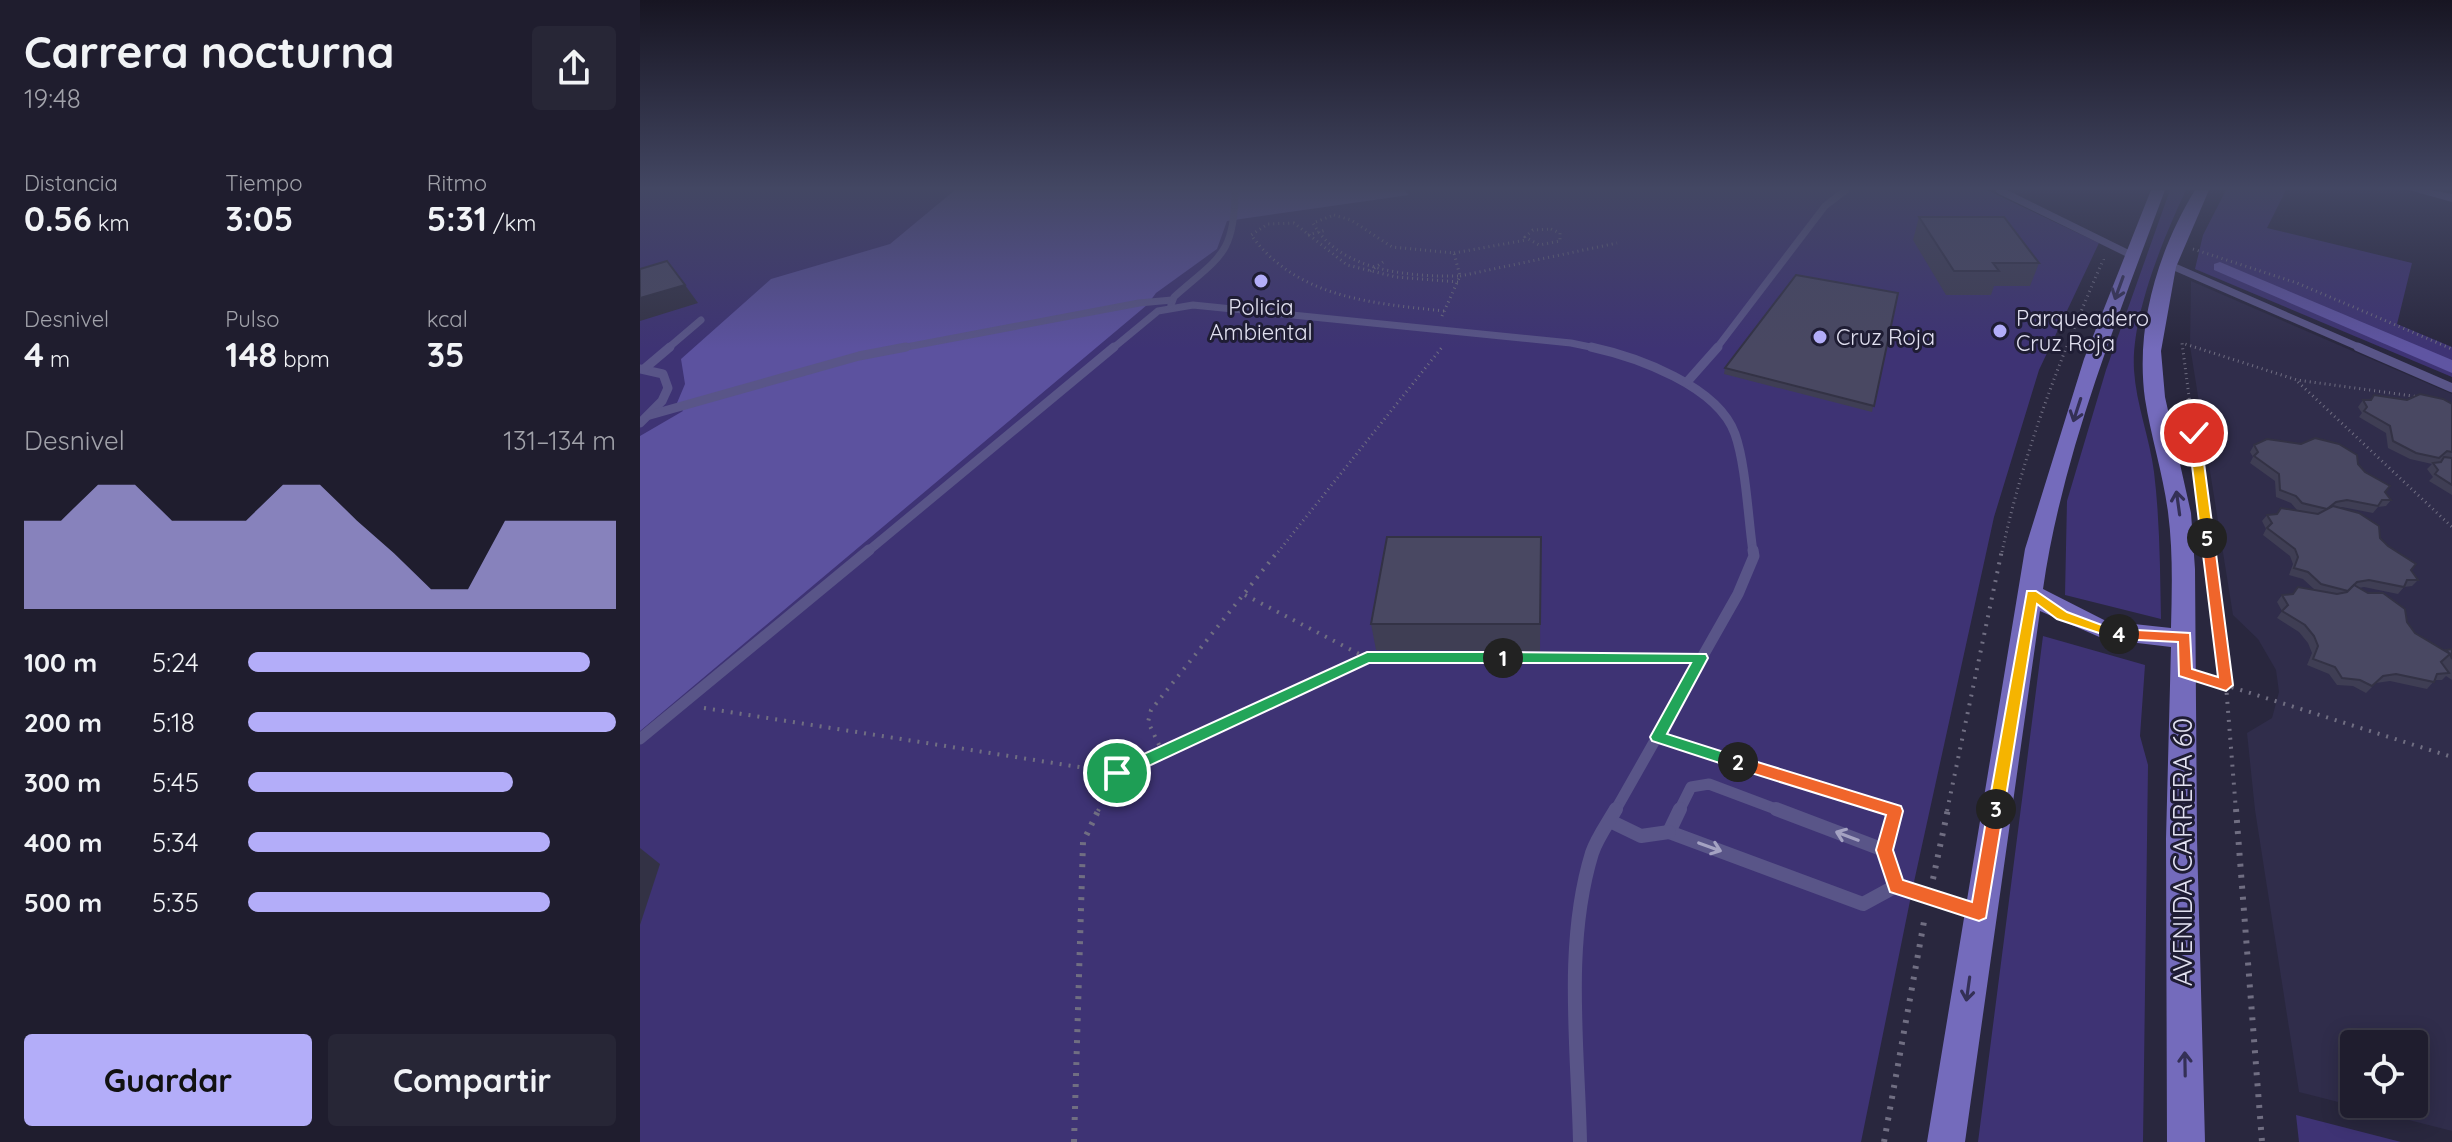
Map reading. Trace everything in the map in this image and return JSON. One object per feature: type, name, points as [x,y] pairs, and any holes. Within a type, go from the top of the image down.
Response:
[{"type":"main road","points":[[1946,1142],[2037,549],[2064,449],[2136,243]]},
{"type":"main road","name":"AVENIDA CARRERA 60","points":[[2177,243],[2155,326],[2153,365],[2159,414],[2180,513],[2185,637],[2181,884],[2186,1142]]},
{"type":"main road","points":[[2032,594],[2062,615],[2103,632],[2146,638],[2185,637]]},
{"type":"lane","points":[[640,739],[1152,315],[1172,304],[1231,243]]},
{"type":"lane","points":[[1687,382],[1723,341],[1797,243]]},
{"type":"lane","points":[[2110,244],[2131,255]]},
{"type":"lane","points":[[2170,265],[2452,388]]},
{"type":"lane","points":[[650,415],[859,356],[1139,303],[1193,305],[1600,349],[1687,382],[1716,404],[1735,434],[1743,466],[1754,556],[1738,594],[1593,850],[1580,909],[1576,974],[1580,1142]]},
{"type":"lane","points":[[642,369],[701,320]]},
{"type":"lane","points":[[640,423],[669,390],[669,381],[663,374],[642,369]]},
{"type":"lane","points":[[1669,832],[1691,787],[1709,784],[1884,850],[1896,886]]},
{"type":"lane","points":[[1610,821],[1641,836],[1669,832],[1863,904],[1896,886],[1979,912]]},
{"type":"path","points":[[1257,243],[1265,255],[1310,286],[1372,303],[1444,311]]},
{"type":"path","points":[[1318,243],[1347,265],[1422,279],[1458,282]]},
{"type":"path","points":[[1331,243],[1354,260],[1377,266],[1460,276],[1616,243]]},
{"type":"path","points":[[1384,243],[1454,253],[1508,243]]},
{"type":"path","points":[[1884,1142],[1929,896],[2013,499],[2051,380],[2110,244]]},
{"type":"path","points":[[2191,249],[2297,283],[2452,349]]},
{"type":"path","points":[[1332,255],[1346,250]]},
{"type":"path","points":[[1436,330],[1460,276],[1454,253]]},
{"type":"path","points":[[1370,271],[1383,262]]},
{"type":"path","points":[[1422,279],[1425,272]]},
{"type":"path","points":[[1163,753],[1148,722],[1151,710],[1455,332]]},
{"type":"path","points":[[2262,1142],[2226,685],[2182,343],[2297,380],[2425,397]]},
{"type":"path","points":[[2297,380],[2452,527]]},
{"type":"path","points":[[1245,595],[1367,658]]},
{"type":"path","points":[[682,705],[1117,773],[1367,658],[1701,658]]},
{"type":"path","points":[[2184,672],[2452,757]]},
{"type":"path","points":[[1657,737],[1895,811],[1884,850]]},
{"type":"path","points":[[1074,1142],[1083,842],[1117,773]]},
{"type":"shaded area","points":[[640,243],[2099,243],[2039,370],[1994,517],[1861,1142],[640,1142]]},
{"type":"shaded area","points":[[1219,243],[1217,249],[1156,293],[1147,305],[640,731],[640,436],[683,411],[677,403],[685,384],[681,359],[771,279],[890,244]]},
{"type":"shaded area","points":[[2151,243],[2163,243],[2143,302],[2134,349],[2135,383],[2156,490],[2161,619],[2065,595],[2067,501],[2106,370]]},
{"type":"shaded area","points":[[2201,243],[2330,243],[2412,263],[2397,324],[2452,347],[2452,377],[2195,269]]},
{"type":"shaded area","points":[[2191,281],[2452,394],[2452,1131],[2401,1118],[2428,1118],[2428,1030],[2340,1030],[2340,1102],[2299,1092],[2255,810],[2247,733],[2272,718],[2279,692],[2276,670],[2258,639],[2233,615],[2190,346]]},
{"type":"shaded area","points":[[2043,636],[2145,665],[2140,736],[2148,765],[2143,1142],[1978,1142]]},
{"type":"shaded area","points":[[2296,1115],[2401,1142],[2299,1142]]},
{"type":"building","points":[[1936,243],[2024,243],[2039,263],[1993,263],[1999,271],[1954,271]]},
{"type":"building","points":[[667,261],[685,285],[640,298],[640,269]]},
{"type":"building","name":"Cruz Roja","points":[[1796,275],[1898,293],[1874,406],[1725,368]]},
{"type":"building","points":[[2420,394],[2452,404],[2452,452],[2447,451],[2439,458],[2416,453],[2393,441],[2390,426],[2364,411],[2367,407],[2363,400],[2371,400],[2374,395],[2407,400]]},
{"type":"building","points":[[2315,438],[2339,444],[2357,455],[2358,464],[2365,472],[2390,486],[2385,492],[2391,500],[2382,500],[2378,506],[2347,500],[2336,502],[2327,509],[2302,503],[2296,496],[2280,490],[2279,474],[2254,456],[2258,452],[2254,445],[2267,439],[2301,444]]},
{"type":"building","points":[[2444,457],[2452,458],[2452,485],[2435,474],[2438,470],[2433,463],[2441,462]]},
{"type":"building","points":[[2333,506],[2359,513],[2379,526],[2380,538],[2416,564],[2411,570],[2418,580],[2407,580],[2404,587],[2369,580],[2357,582],[2348,591],[2321,584],[2308,572],[2294,568],[2298,557],[2295,549],[2267,528],[2272,523],[2267,515],[2277,514],[2281,508],[2318,514]]},
{"type":"building","points":[[1387,537],[1541,537],[1540,624],[1371,624]]},
{"type":"building","points":[[2354,585],[2368,593],[2383,593],[2405,609],[2407,622],[2415,633],[2450,654],[2441,662],[2449,673],[2437,674],[2434,682],[2396,674],[2383,676],[2372,686],[2360,680],[2342,678],[2335,667],[2313,659],[2318,646],[2314,636],[2305,625],[2282,611],[2288,605],[2282,595],[2293,594],[2298,587],[2337,594],[2347,592]]},
{"type":"waterway","points":[[2220,267],[2452,367]]},
{"type":"place","name":"Policia Ambiental","points":[[1261,281]]},
{"type":"place","name":"Parqueadero Cruz Roja","points":[[2000,331]]},
{"type":"place","name":"Cruz Roja","points":[[1820,337]]},
{"type":"route","points":[[1117,773],[1367,658],[1701,658],[1657,737],[1895,811],[1884,850],[1896,886],[1979,912],[2032,594],[2062,615],[2103,632],[2146,638],[2185,637],[2184,672],[2226,685],[2194,433]]}]
